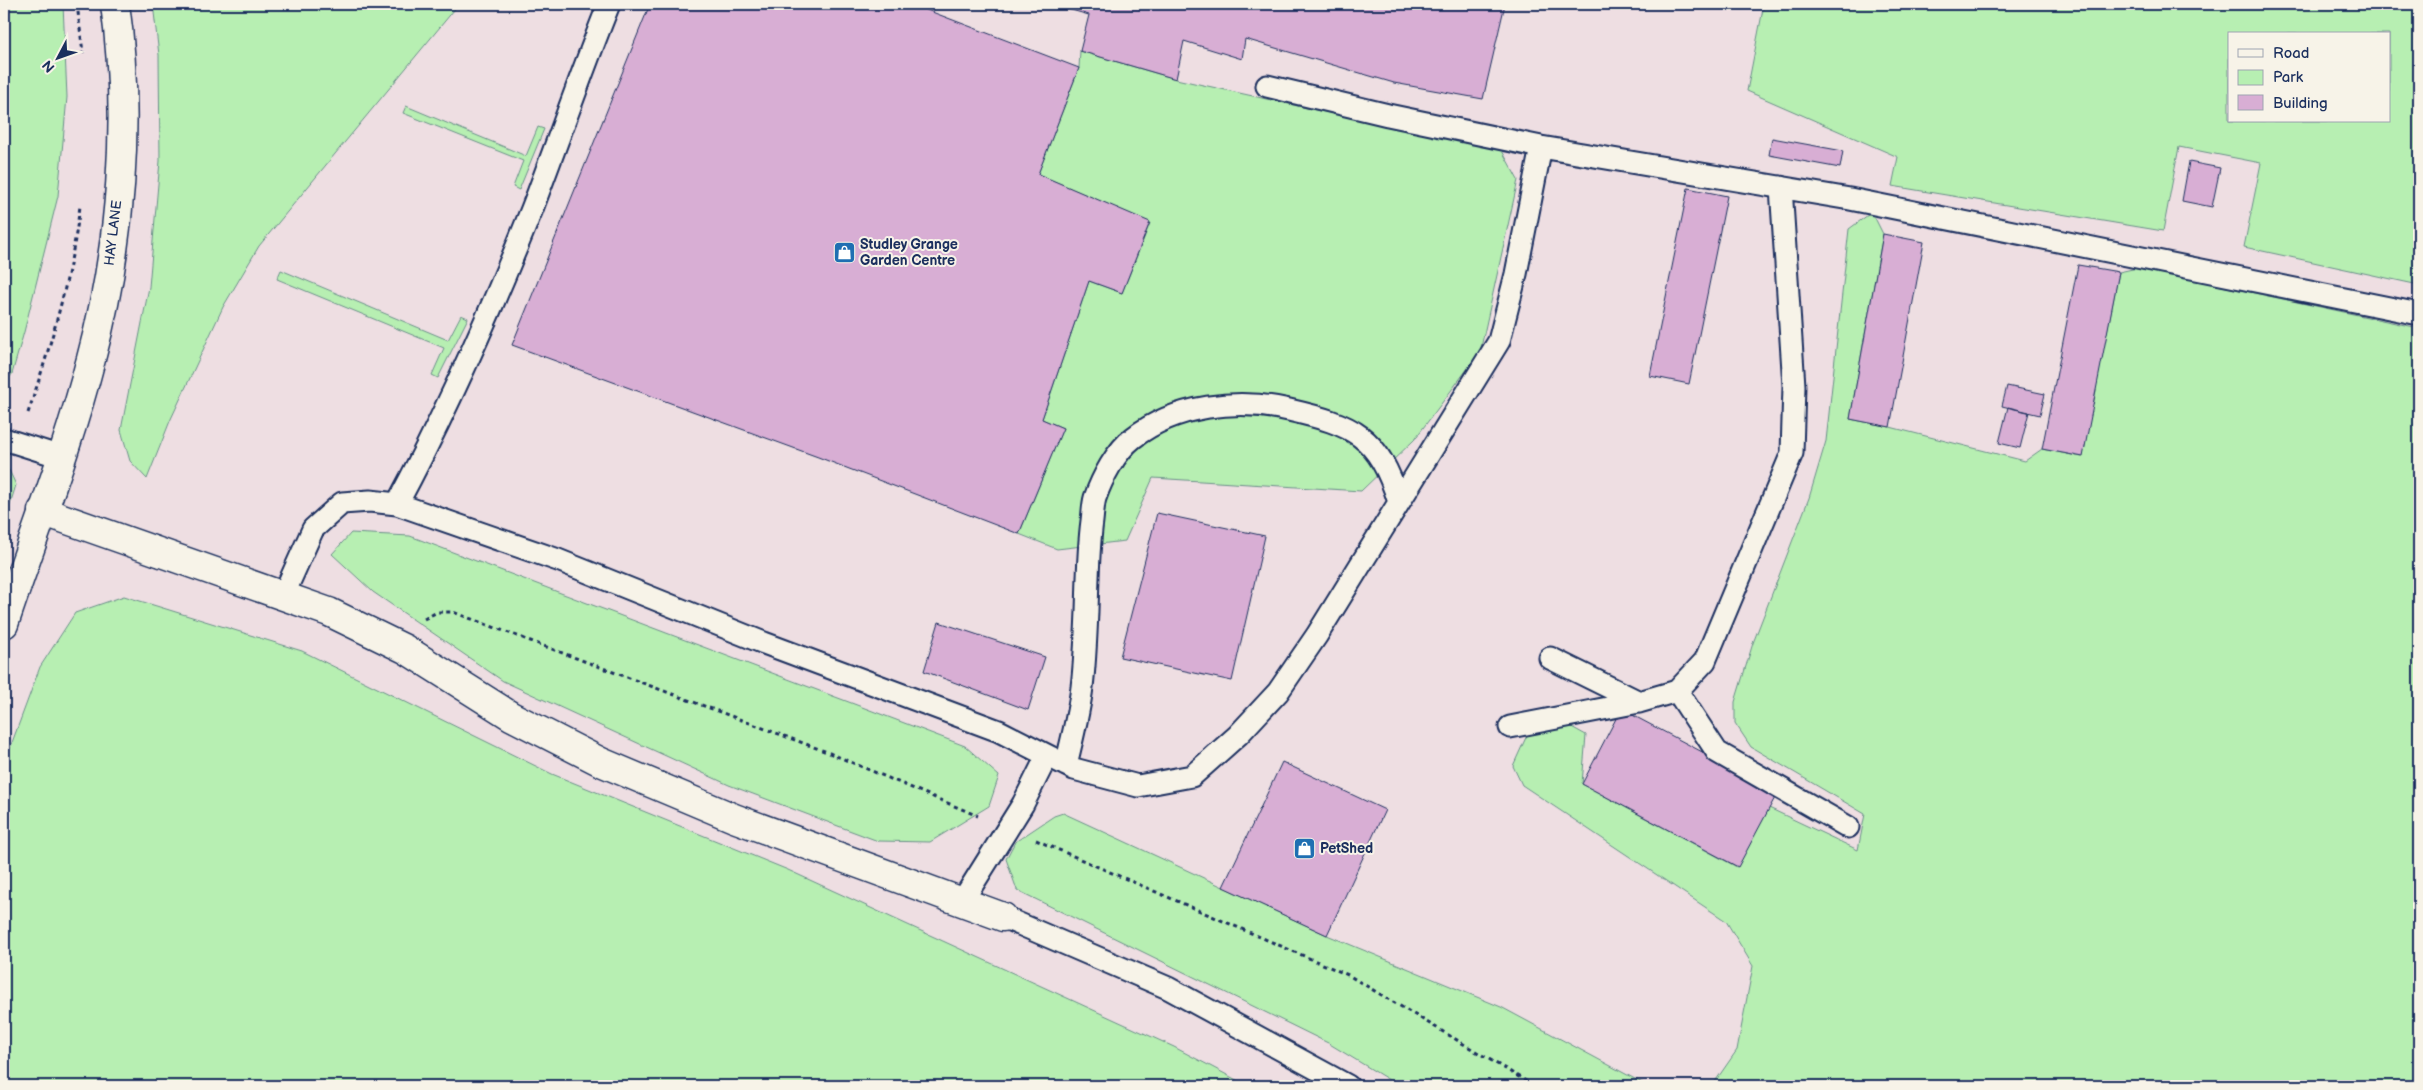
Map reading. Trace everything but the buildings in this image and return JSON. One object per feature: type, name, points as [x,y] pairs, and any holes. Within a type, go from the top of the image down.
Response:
[{"type":"street","name":"HAY LANE","points":[[4,624],[61,457],[92,358],[102,312],[116,219],[122,125],[121,79],[115,4]]},
{"type":"street","points":[[42,512],[329,612],[391,642],[511,716],[601,762],[734,818],[1003,917]]},
{"type":"lane","points":[[397,504],[418,465],[490,310],[531,210],[609,4]]},
{"type":"lane","points":[[1267,86],[1388,115],[1541,147],[1859,201],[2419,314]]},
{"type":"lane","points":[[283,596],[313,529],[342,503],[370,501],[397,504],[558,560],[764,643],[999,731],[1066,765],[1138,786],[1192,776],[1238,735],[1278,692],[1317,635],[1499,341],[1516,274],[1541,147]]},
{"type":"lane","points":[[1510,727],[1640,702],[1677,691],[1705,661],[1792,453],[1794,386],[1782,187]]},
{"type":"lane","points":[[1066,765],[1082,688],[1089,546],[1095,498],[1114,460],[1132,438],[1152,426],[1190,410],[1227,405],[1270,405],[1324,418],[1353,430],[1370,443],[1383,460],[1399,502]]},
{"type":"lane","points":[[10,441],[61,457]]},
{"type":"lane","points":[[1550,658],[1640,702]]},
{"type":"lane","points":[[1677,691],[1717,752],[1848,827]]},
{"type":"lane","points":[[962,903],[1037,780],[1047,756]]},
{"type":"lane","points":[[1003,917],[1168,988],[1348,1086]]},
{"type":"path","points":[[77,4],[83,56]]},
{"type":"path","points":[[10,441],[45,362],[75,246],[81,201]]},
{"type":"path","points":[[391,642],[429,615],[444,611],[453,612],[827,752],[1348,975],[1534,1086]]},
{"type":"green space","points":[[4,4],[63,4],[67,97],[58,196],[12,374],[4,385]]},
{"type":"green space","points":[[153,4],[459,4],[259,246],[223,307],[170,421],[147,479],[130,461],[121,430],[149,287],[160,161],[159,55]]},
{"type":"green space","points":[[1764,4],[2419,4],[2419,285],[2244,247],[2261,163],[2179,147],[2163,231],[1892,186],[1898,157],[1747,91]]},
{"type":"green space","points":[[1080,51],[1176,79],[1379,124],[1500,147],[1518,180],[1480,352],[1414,440],[1361,491],[1153,478],[1125,541],[1057,549],[1019,534],[1063,428],[1042,419],[1089,281],[1122,293],[1150,223],[1038,174],[1079,68]]},
{"type":"green space","points":[[406,106],[526,156],[538,127],[544,129],[519,190],[513,187],[523,161],[403,113]]},
{"type":"green space","points":[[1872,212],[1883,234],[1850,419],[1890,427],[2025,461],[2042,449],[2082,457],[2119,272],[2137,268],[2419,328],[2419,1086],[1712,1086],[1737,1050],[1753,966],[1726,921],[1522,785],[1513,766],[1528,733],[1568,725],[1586,735],[1582,784],[1737,867],[1769,808],[1858,850],[1865,814],[1751,747],[1735,723],[1735,702],[1753,643],[1809,498],[1826,441],[1849,229]]},
{"type":"green space","points":[[281,270],[448,340],[461,315],[468,318],[438,378],[432,375],[444,348],[277,279]]},
{"type":"green space","points":[[4,465],[9,470],[16,485],[4,524]]},
{"type":"green space","points":[[351,533],[410,536],[965,746],[999,776],[989,806],[930,842],[878,841],[729,785],[503,681],[373,592],[332,554]]},
{"type":"green space","points":[[124,596],[302,651],[552,774],[788,870],[1174,1047],[1248,1086],[4,1086],[4,764],[40,667],[75,613]]},
{"type":"green space","points":[[1063,813],[1327,935],[1501,1007],[1648,1086],[1399,1086],[1328,1043],[1017,890],[1006,859],[1015,842],[1054,816]]},
{"type":"place","name":"Studley Grange Garden Centre","points":[[844,252]]},
{"type":"place","name":"PetShed","points":[[1304,848]]}]
